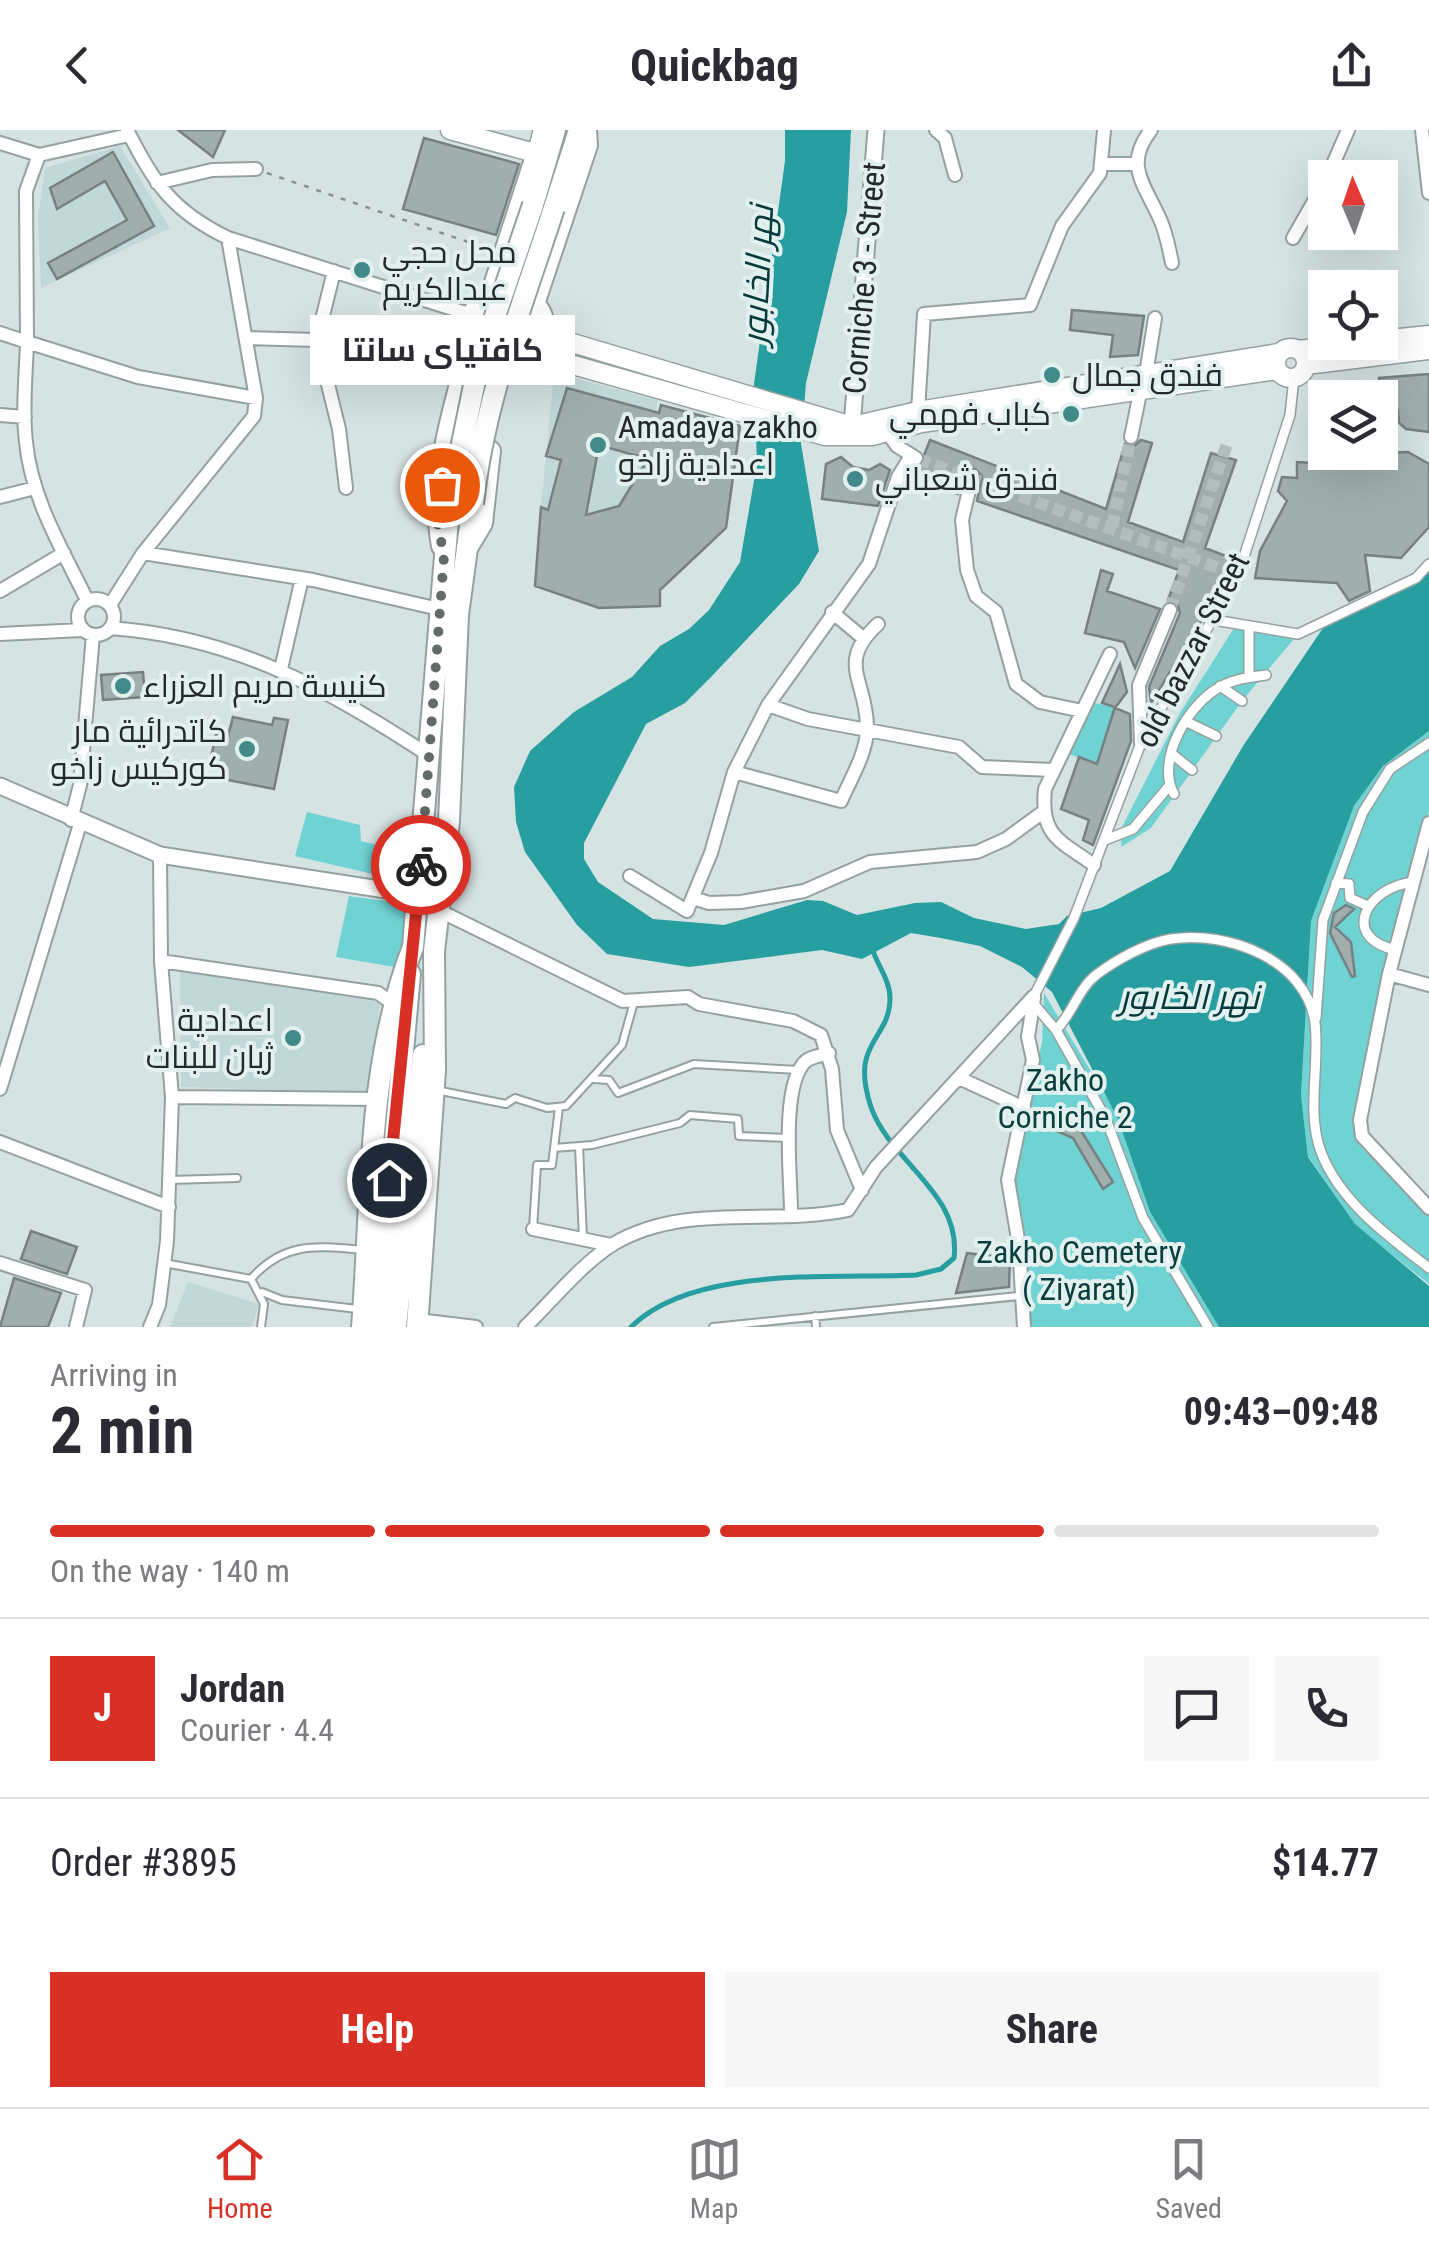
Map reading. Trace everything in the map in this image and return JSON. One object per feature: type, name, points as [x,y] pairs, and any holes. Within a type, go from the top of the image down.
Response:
[{"type":"main road","points":[[450,130],[545,140]]},
{"type":"main road","points":[[454,555],[482,523],[491,438],[500,408],[518,364],[540,345],[538,312],[586,146],[583,130]]},
{"type":"main road","points":[[378,1327],[430,756],[439,609],[473,504],[479,446],[494,384],[583,130]]},
{"type":"main road","points":[[396,1327],[440,912],[454,555],[449,507],[478,366],[533,205],[545,140]]},
{"type":"main road","points":[[454,555],[436,515],[457,396],[472,342],[472,315],[492,295],[545,140]]},
{"type":"main road","points":[[508,240],[518,256],[530,261],[553,252]]},
{"type":"main road","points":[[492,295],[510,292],[569,342],[690,389]]},
{"type":"main road","points":[[1398,338],[1429,334]]},
{"type":"main road","points":[[472,342],[489,362],[559,362],[690,389],[856,439],[1143,383]]},
{"type":"main road","points":[[828,429],[918,411],[1291,363],[1429,350]]},
{"type":"main road","points":[[1291,363],[1308,358]]},
{"type":"main road","points":[[457,396],[482,390],[493,396],[500,408]]},
{"type":"main road","points":[[362,1318],[378,1099],[392,1003],[413,947]]},
{"type":"main road","points":[[418,1324],[434,1090],[438,996],[434,950]]},
{"type":"street","name":"Corniche 3 - Street","points":[[852,426],[876,130]]},
{"type":"street","points":[[936,130],[945,138],[955,175]]},
{"type":"street","points":[[918,411],[924,314],[1030,305],[1062,226],[1087,198],[1103,164],[1104,130]]},
{"type":"street","points":[[1151,130],[1138,150],[1136,164],[1172,263]]},
{"type":"street","points":[[1335,160],[1348,130]]},
{"type":"street","points":[[1422,130],[1429,192]]},
{"type":"street","points":[[0,144],[40,155],[125,132],[157,183],[190,220],[228,238],[472,315]]},
{"type":"street","points":[[40,155],[26,191],[25,416],[35,488],[87,600]]},
{"type":"street","points":[[1103,164],[1136,164]]},
{"type":"street","points":[[157,183],[212,170],[256,169]]},
{"type":"street","points":[[1293,238],[1308,212]]},
{"type":"street","points":[[110,605],[143,553],[254,416],[256,398],[228,238]]},
{"type":"street","points":[[334,271],[317,340],[339,429],[346,488]]},
{"type":"street","points":[[1131,437],[1155,318]]},
{"type":"street","points":[[0,333],[138,376],[256,398]]},
{"type":"street","points":[[246,338],[317,340]]},
{"type":"street","name":"old bazzar Street","points":[[1034,999],[1074,918],[1141,742],[1238,574],[1294,403],[1291,363]]},
{"type":"street","points":[[0,415],[25,416]]},
{"type":"street","points":[[630,876],[686,911],[712,853],[734,772],[768,705],[869,564],[898,477],[915,458],[887,432]]},
{"type":"street","points":[[972,478],[962,520],[967,570],[976,596],[996,612],[1016,684],[1040,702],[1082,711]]},
{"type":"street","points":[[0,498],[35,488]]},
{"type":"street","points":[[0,591],[64,553]]},
{"type":"street","points":[[143,553],[302,578],[439,609]]},
{"type":"street","points":[[1214,620],[1298,634],[1416,578],[1429,564]]},
{"type":"street","points":[[281,669],[302,578]]},
{"type":"street","points":[[0,1089],[75,822],[88,632],[77,614],[87,600],[99,598],[110,605],[114,616],[110,628]]},
{"type":"street","points":[[1141,742],[1140,685],[1170,610]]},
{"type":"street","points":[[832,612],[863,638]]},
{"type":"street","points":[[734,772],[841,801],[868,729],[854,660],[863,638],[878,624]]},
{"type":"street","points":[[1249,627],[1249,677]]},
{"type":"street","points":[[0,634],[110,628],[168,636],[281,669],[337,696],[430,756]]},
{"type":"street","points":[[1094,865],[1055,838],[1042,812],[1045,788],[1110,654]]},
{"type":"street","points":[[1105,840],[1134,830],[1172,790],[1172,754],[1195,706],[1220,686],[1266,675]]},
{"type":"street","points":[[1220,686],[1242,701]]},
{"type":"street","points":[[768,705],[808,719],[959,747],[982,767],[1054,770]]},
{"type":"street","points":[[1187,722],[1216,736]]},
{"type":"street","points":[[1314,1041],[1322,920],[1363,812],[1390,769],[1429,744]]},
{"type":"street","points":[[1172,754],[1192,770]]},
{"type":"street","points":[[0,786],[75,822],[160,855],[418,895]]},
{"type":"street","points":[[693,898],[724,904],[741,902],[804,891],[870,862],[977,852],[1006,839],[1042,812]]},
{"type":"street","points":[[1429,823],[1423,868],[1414,882],[1389,974],[1361,1099],[1362,1136],[1429,1208]]},
{"type":"street","points":[[150,1327],[160,1305],[169,1207],[172,1097],[161,961],[160,855]]},
{"type":"street","points":[[1396,950],[1380,946],[1369,935],[1364,916],[1368,906],[1391,884],[1414,882]]},
{"type":"street","points":[[1336,883],[1349,884],[1350,898]]},
{"type":"street","points":[[1329,903],[1350,898],[1368,906]]},
{"type":"street","points":[[440,912],[598,992],[635,1001],[688,998],[700,1004],[793,1021],[820,1036],[828,1053],[837,1130],[862,1190]]},
{"type":"street","points":[[1059,1027],[1092,978],[1122,958],[1170,939],[1223,939],[1287,972],[1302,991],[1314,1022],[1314,1094],[1321,1152],[1363,1216],[1429,1268]]},
{"type":"street","points":[[161,961],[378,993],[392,1003]]},
{"type":"street","points":[[1389,974],[1429,985]]},
{"type":"street","points":[[1034,999],[1059,1027],[1106,1120],[1143,1218],[1208,1327]]},
{"type":"street","points":[[525,1327],[611,1245],[664,1224],[848,1210],[876,1167],[1034,999]]},
{"type":"street","points":[[1024,1327],[1008,1180],[1033,1060],[1028,1038],[1034,999]]},
{"type":"street","points":[[791,1212],[790,1112],[800,1070],[807,1060],[828,1053]]},
{"type":"street","points":[[960,1078],[1024,1108]]},
{"type":"street","points":[[172,1097],[378,1099]]},
{"type":"street","points":[[0,1142],[169,1207]]},
{"type":"street","points":[[532,1229],[611,1245]]},
{"type":"street","points":[[0,1262],[86,1290],[76,1327]]},
{"type":"street","points":[[418,1324],[476,1327]]},
{"type":"lane","points":[[434,1090],[506,1104],[516,1098],[566,1106],[622,1045],[635,1001]]},
{"type":"lane","points":[[593,1079],[609,1080],[618,1093],[694,1064],[800,1070]]},
{"type":"lane","points":[[532,1229],[537,1165],[552,1164],[559,1107]]},
{"type":"lane","points":[[554,1148],[680,1123],[690,1116],[738,1119],[739,1136],[790,1138]]},
{"type":"lane","points":[[579,1146],[583,1239]]},
{"type":"lane","points":[[170,1180],[237,1178]]},
{"type":"lane","points":[[251,1279],[269,1258],[287,1250],[368,1250]]},
{"type":"lane","points":[[163,1262],[251,1279],[264,1304],[261,1327]]},
{"type":"lane","points":[[261,1292],[362,1318]]},
{"type":"lane","points":[[713,1327],[1019,1296]]},
{"type":"lane","points":[[815,1316],[816,1327]]},
{"type":"path","points":[[256,169],[468,242]]},
{"type":"shaded area","points":[[120,146],[170,228],[41,288],[38,217],[45,168]]},
{"type":"shaded area","name":"Amadaya zakho اعدادية زاخو","points":[[554,373],[658,400],[647,461],[619,506],[575,518],[541,507]]},
{"type":"shaded area","points":[[180,971],[380,1002],[371,1093],[181,1087]]},
{"type":"shaded area","points":[[188,1282],[259,1304],[252,1327],[170,1327]]},
{"type":"green space","points":[[1236,625],[1298,634],[1242,701],[1151,828],[1121,847],[1122,827],[1180,713]]},
{"type":"green space","points":[[1090,702],[1113,707],[1114,711],[1097,764],[1066,753]]},
{"type":"green space","points":[[1429,731],[1429,811],[1381,1009],[1362,1136],[1429,1206],[1429,1284],[1356,1226],[1308,1156],[1301,1095],[1311,921],[1354,806],[1383,766]]},
{"type":"green space","points":[[307,812],[360,825],[361,841],[411,853],[403,881],[295,856]]},
{"type":"green space","points":[[349,896],[414,905],[400,968],[336,957]]},
{"type":"green space","points":[[1044,993],[1116,1113],[1150,1212],[1219,1327],[1028,1327],[1010,1170],[1042,1043]]},
{"type":"water","name":"نهر الخابور","points":[[785,130],[851,130],[847,212],[806,383],[801,444],[819,551],[799,584],[685,703],[646,724],[584,843],[584,859],[598,882],[653,919],[724,925],[807,900],[823,901],[857,915],[941,902],[974,918],[1026,929],[1059,924],[1067,916],[1101,908],[1170,871],[1243,746],[1325,625],[1420,582],[1429,572],[1429,731],[1383,766],[1354,806],[1311,921],[1301,1095],[1308,1157],[1355,1224],[1429,1286],[1429,1327],[1219,1327],[1150,1212],[1118,1119],[1052,992],[1022,967],[980,946],[911,933],[862,959],[822,950],[689,967],[607,954],[577,925],[525,852],[516,822],[514,787],[530,751],[574,712],[632,677],[660,646],[689,629],[709,610],[740,562],[757,463],[754,384],[785,161]]},
{"type":"building","points":[[178,130],[225,130],[213,157]]},
{"type":"building","points":[[424,138],[519,164],[496,235],[403,209]]},
{"type":"building","points":[[113,152],[154,226],[57,279],[48,263],[127,220],[105,181],[57,209],[50,188]]},
{"type":"building","points":[[1072,310],[1144,316],[1138,355],[1110,357],[1113,335],[1070,330]]},
{"type":"building","points":[[1429,374],[1429,432],[1406,429],[1399,423],[1398,380],[1379,378]]},
{"type":"building","points":[[567,388],[659,413],[661,405],[740,426],[726,528],[660,590],[660,606],[599,608],[535,586],[541,507],[548,510],[561,460],[546,456]],"holes":[[[599,445],[648,459],[619,506],[586,515]]]},
{"type":"building","points":[[930,440],[1106,509],[1125,444],[1133,447],[1141,440],[1152,443],[1128,522],[1183,542],[1211,453],[1236,460],[1205,548],[1231,558],[1204,617],[1151,703],[1149,687],[1180,613],[1177,603],[1168,600],[1179,570],[977,501],[982,476],[975,469],[964,472],[958,494],[914,480]]},
{"type":"building","points":[[1398,452],[1408,452],[1429,464],[1429,527],[1401,558],[1365,555],[1370,591],[1349,601],[1337,583],[1255,578],[1260,551],[1287,501],[1278,491],[1282,477],[1297,478],[1297,462],[1308,463],[1308,470],[1398,470]]},
{"type":"building","points":[[841,457],[853,467],[869,470],[880,464],[890,470],[878,506],[822,499],[826,464]]},
{"type":"building","points":[[1101,570],[1113,574],[1107,591],[1160,609],[1135,668],[1124,642],[1085,633]]},
{"type":"building","points":[[1120,664],[1127,692],[1115,708],[1130,714],[1131,741],[1093,845],[1083,840],[1089,820],[1061,809],[1079,757],[1097,764],[1115,707],[1102,703]]},
{"type":"building","name":"كنيسة مريم العزراء","points":[[143,672],[145,697],[103,700],[101,675]]},
{"type":"building","name":"كاتدرائية مار كوركيس زاخو","points":[[233,717],[272,725],[274,718],[288,720],[274,789],[223,779],[226,765],[210,762],[216,734],[228,736]]},
{"type":"building","points":[[1346,905],[1354,909],[1335,927],[1351,942],[1355,976],[1352,977],[1330,933],[1334,913]]},
{"type":"building","points":[[1045,1113],[1080,1129],[1113,1182],[1103,1189],[1073,1138],[1041,1124]]},
{"type":"building","points":[[31,1231],[77,1247],[67,1274],[21,1259]]},
{"type":"building","points":[[967,1253],[1010,1258],[1009,1287],[956,1293]]},
{"type":"building","points":[[14,1278],[61,1293],[48,1327],[0,1327]]},
{"type":"waterway","points":[[631,1327],[658,1307],[690,1293],[727,1284],[806,1277],[916,1275],[941,1269],[954,1258],[954,1235],[947,1215],[880,1127],[871,1107],[866,1085],[867,1055],[884,1024],[890,998],[872,948]]},
{"type":"tunnel","points":[[1112,527],[1131,437]]},
{"type":"tunnel","points":[[1170,610],[1227,444]]},
{"type":"tunnel","points":[[918,459],[1238,575]]},
{"type":"way so far","points":[[421,865],[444,556],[436,515],[442,485]]},
{"type":"place","name":"محل حجي عبدالكريم","points":[[362,270]]},
{"type":"place","name":"فندق جمال","points":[[1052,375]]},
{"type":"place","name":"كباب فهمي","points":[[1071,414]]},
{"type":"place","name":"Amadaya zakho اعدادية زاخو","points":[[598,445]]},
{"type":"place","name":"فندق شعباني","points":[[855,479]]},
{"type":"place","name":"کافتیای سانتا","points":[[442,485]]},
{"type":"place","name":"كنيسة مريم العزراء","points":[[123,686]]},
{"type":"place","name":"كاتدرائية مار كوركيس زاخو","points":[[247,749]]},
{"type":"place","name":"اعدادية ژیان للبنات","points":[[293,1038]]},
{"type":"route","points":[[389,1180],[421,865]]},
{"type":"park label","name":"Zakho Corniche 2","points":[[1065,1098]]},
{"type":"park label","name":"Zakho Cemetery ( Ziyarat)","points":[[1079,1270]]}]
